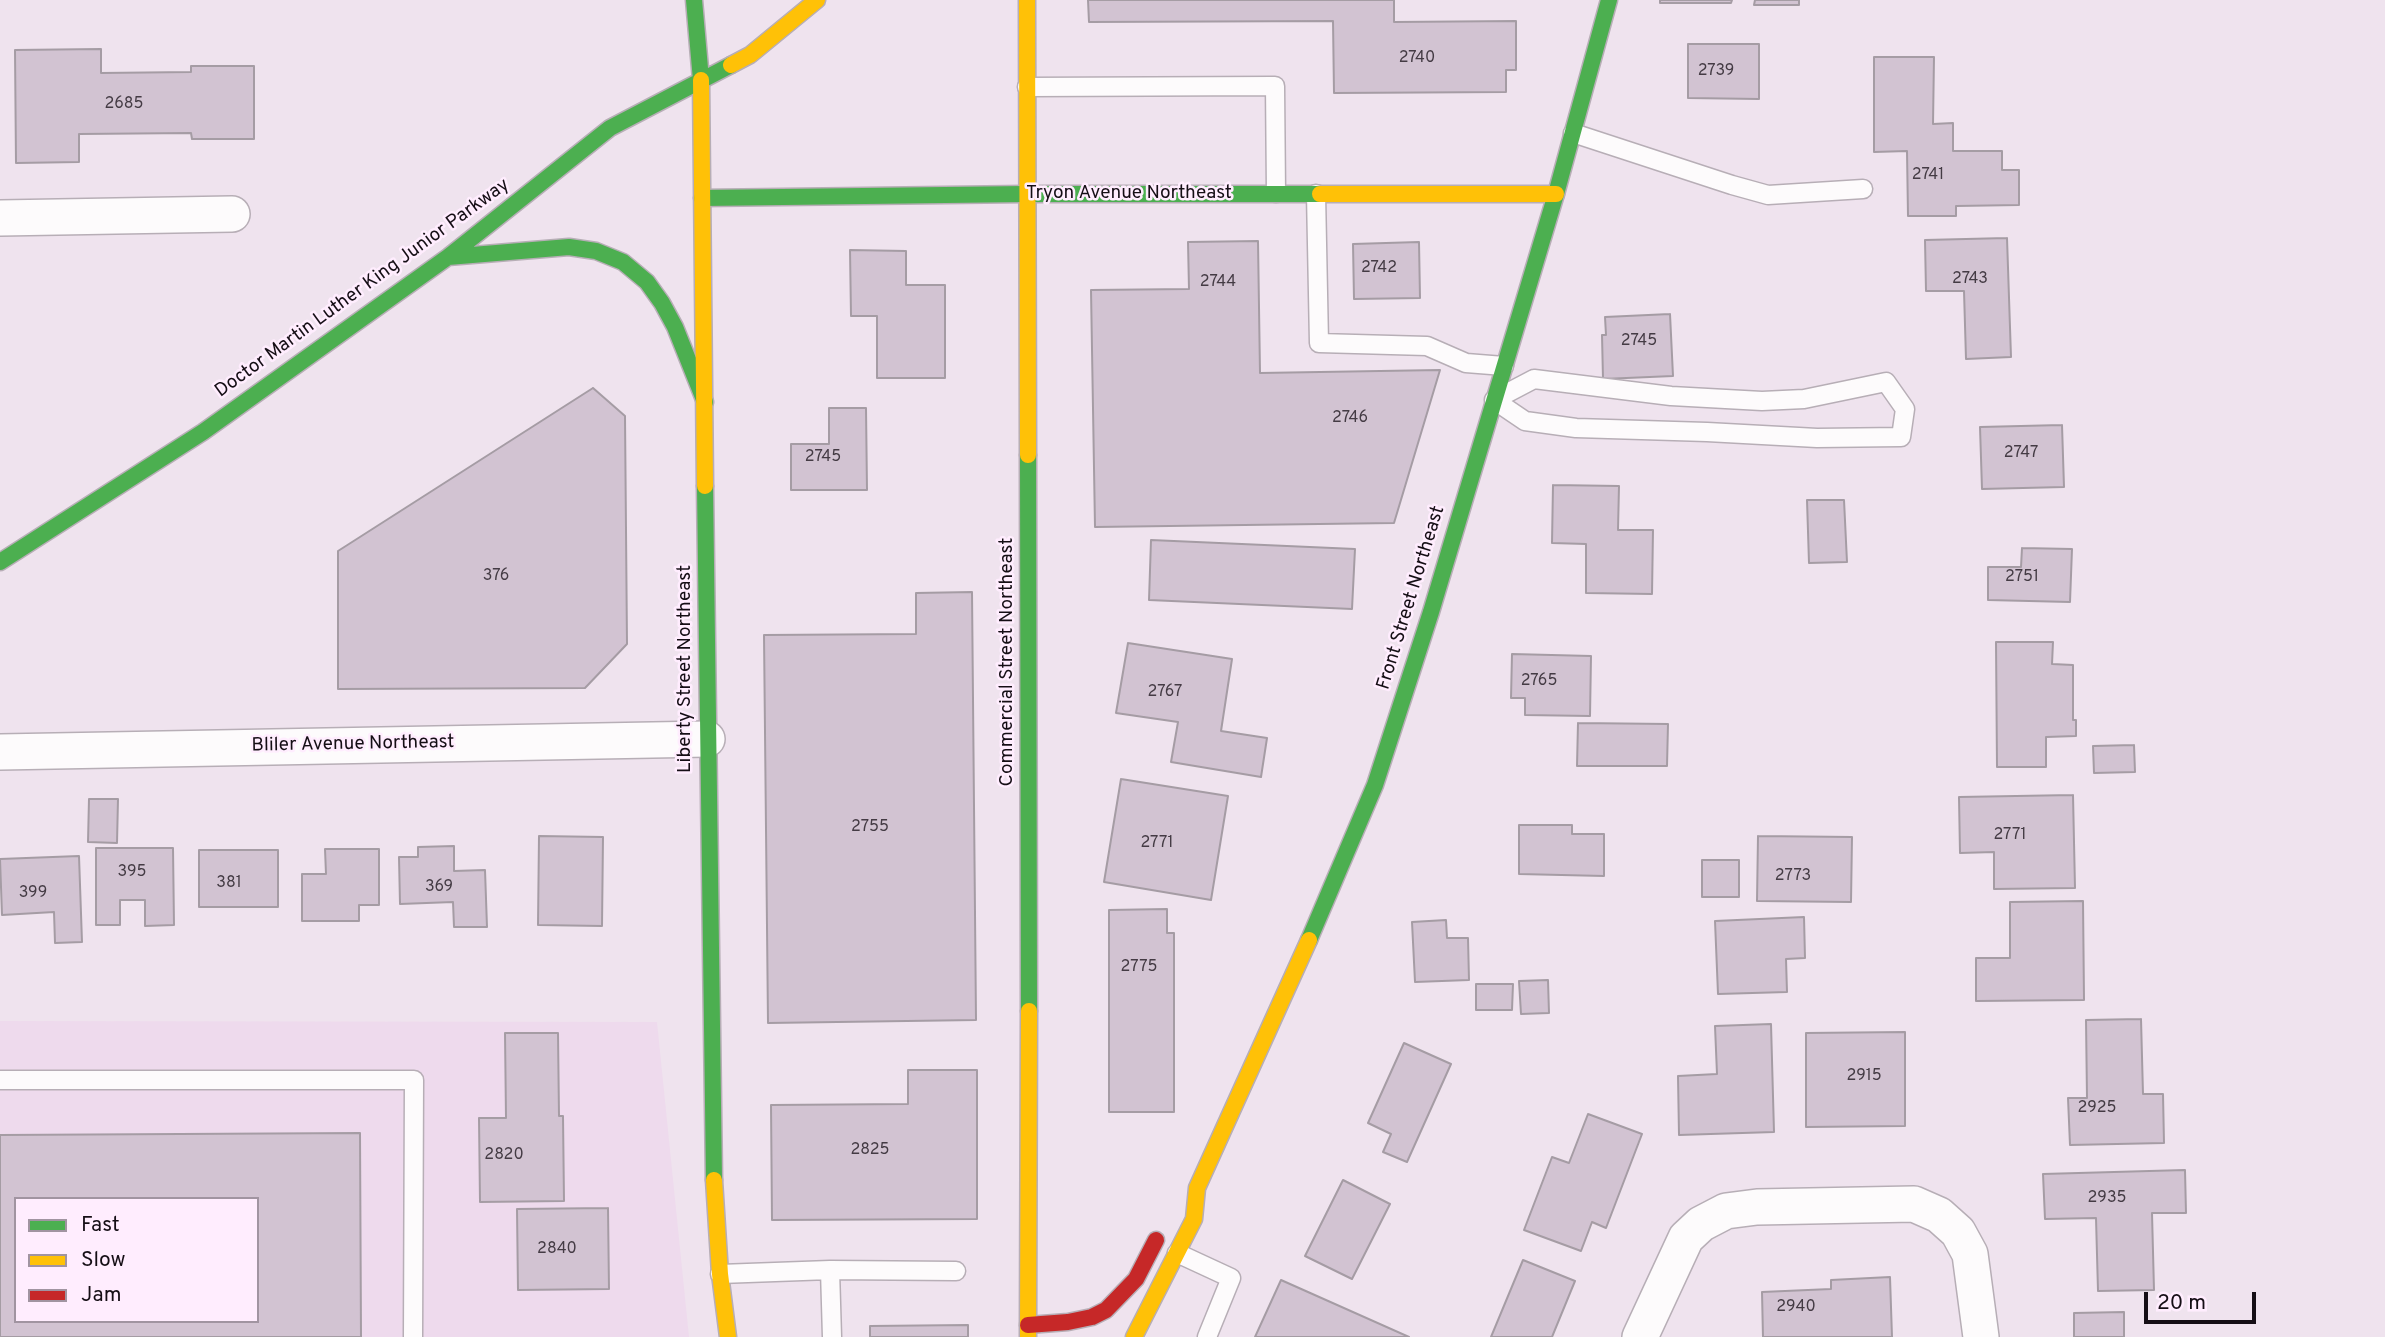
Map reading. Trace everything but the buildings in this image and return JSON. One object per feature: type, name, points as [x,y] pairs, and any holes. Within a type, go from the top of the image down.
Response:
[{"type":"main road","name":"Liberty Street Northeast","points":[[694,0],[701,80],[706,739],[714,1175],[720,1274],[728,1337]]},
{"type":"main road","name":"Doctor Martin Luther King Junior Parkway","points":[[0,562],[203,432],[448,257],[610,128],[750,55],[817,0]]},
{"type":"main road","name":"Commercial Street Northeast","points":[[1027,0],[1030,769],[1028,1331]]},
{"type":"main road","name":"Front Street Northeast","points":[[1134,1337],[1194,1219],[1197,1188],[1319,918],[1375,785],[1431,612],[1556,194],[1609,0]]},
{"type":"main road","name":"Tryon Avenue Northeast","points":[[702,198],[1026,194],[1556,194]]},
{"type":"main road","points":[[448,257],[569,247],[596,251],[623,262],[648,282],[662,303],[675,327],[705,402]]},
{"type":"main road","name":"Front Street Northeast","points":[[1181,1200],[1197,1188]]},
{"type":"main road","points":[[1028,1331],[1092,1317],[1106,1310],[1136,1279],[1161,1231]]},
{"type":"street","points":[[0,218],[232,214]]},
{"type":"street","name":"Bliler Avenue Northeast","points":[[0,752],[706,739]]},
{"type":"street","points":[[1640,1337],[1686,1238],[1701,1224],[1726,1211],[1757,1206],[1913,1204],[1939,1215],[1958,1231],[1970,1254],[1981,1337]]},
{"type":"lane","points":[[1027,87],[1275,86],[1276,193]]},
{"type":"lane","points":[[1573,133],[1731,186],[1768,195],[1863,189]]},
{"type":"lane","points":[[1316,194],[1319,343],[1427,346],[1466,363],[1504,366]]},
{"type":"lane","points":[[1534,379],[1671,396],[1762,401],[1804,399],[1886,383],[1905,410],[1900,437],[1817,438],[1576,428],[1525,421],[1494,400],[1534,379]]},
{"type":"lane","points":[[0,1080],[414,1080],[413,1337]]},
{"type":"lane","points":[[1177,1253],[1231,1278],[1207,1337]]},
{"type":"lane","points":[[830,1270],[832,1337]]},
{"type":"lane","points":[[720,1274],[830,1270],[956,1271]]},
{"type":"shaded area","points":[[0,1021],[657,1022],[689,1337],[0,1337]]},
{"type":"traffic: fast","points":[[694,0],[701,80]]},
{"type":"traffic: fast","points":[[1309,940],[1375,785],[1431,612],[1556,194],[1609,0]]},
{"type":"traffic: fast","points":[[0,562],[203,432],[448,257],[610,128],[731,65]]},
{"type":"traffic: fast","points":[[702,198],[1320,194]]},
{"type":"traffic: fast","points":[[448,257],[569,247],[596,251],[623,262],[647,282],[662,303],[675,327],[705,402]]},
{"type":"traffic: fast","points":[[1028,455],[1029,1011]]},
{"type":"traffic: fast","points":[[705,486],[714,1180]]},
{"type":"traffic: slow","points":[[731,65],[750,55],[817,0]]},
{"type":"traffic: slow","points":[[1027,0],[1028,455]]},
{"type":"traffic: slow","points":[[701,80],[705,486]]},
{"type":"traffic: slow","points":[[1320,194],[1556,194]]},
{"type":"traffic: slow","points":[[1134,1337],[1194,1219],[1197,1188],[1309,940]]},
{"type":"traffic: slow","points":[[1028,1337],[1029,1011]]},
{"type":"traffic: slow","points":[[714,1180],[720,1274],[728,1337]]},
{"type":"traffic: jam","points":[[1028,1325],[1068,1322],[1092,1317],[1106,1310],[1136,1279],[1156,1240]]}]
